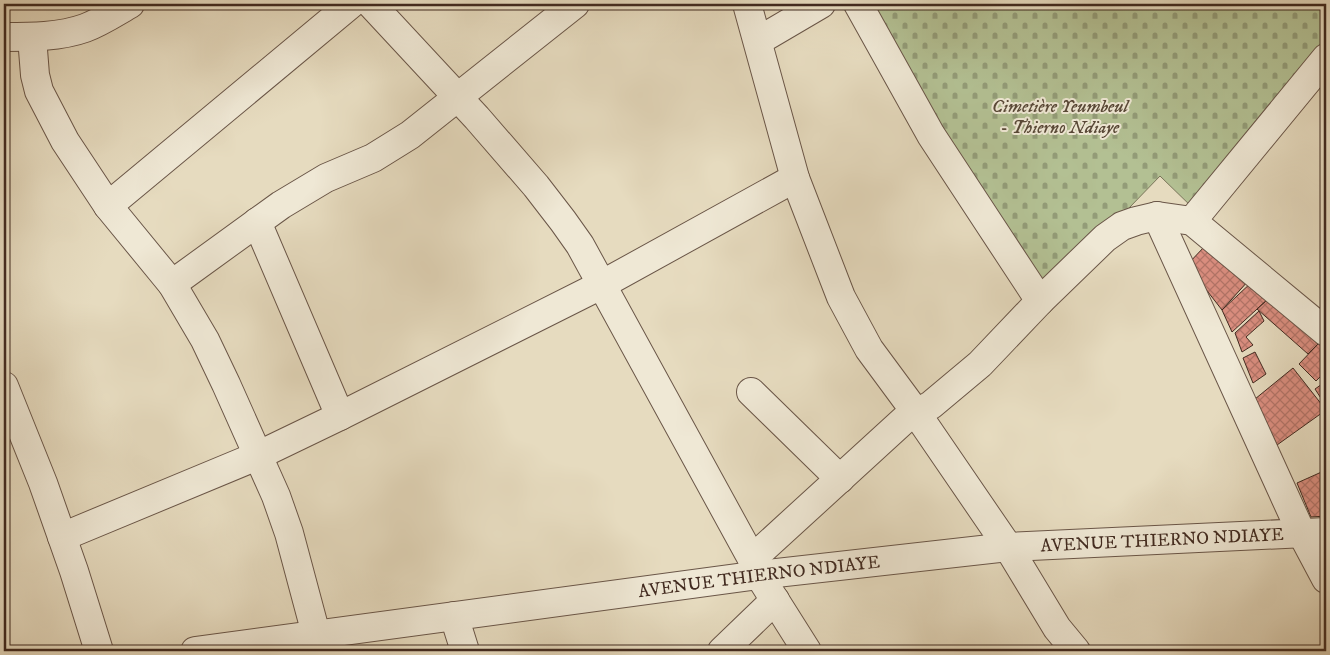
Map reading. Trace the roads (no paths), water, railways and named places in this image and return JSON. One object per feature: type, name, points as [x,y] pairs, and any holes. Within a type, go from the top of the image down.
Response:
[{"type":"street","points":[[4,37],[60,34],[85,28],[130,4]]},
{"type":"street","points":[[108,206],[351,4]]},
{"type":"street","points":[[371,4],[458,96],[536,186],[580,246],[756,567],[807,651]]},
{"type":"street","points":[[172,284],[281,205],[326,178],[373,158],[396,145],[574,4]]},
{"type":"street","points":[[747,4],[794,178],[841,297],[869,349],[917,414],[1008,546],[1056,628],[1076,651]]},
{"type":"street","points":[[758,41],[821,4]]},
{"type":"street","points":[[858,4],[931,134],[1040,301]]},
{"type":"street","points":[[32,37],[35,76],[40,91],[65,141],[108,206],[172,284],[205,340],[276,496],[289,533],[316,634]]},
{"type":"street","points":[[1192,222],[1326,58]]},
{"type":"street","points":[[62,537],[257,456],[340,416],[601,285],[794,178]]},
{"type":"street","points":[[1157,216],[1314,532],[1326,579]]},
{"type":"street","points":[[756,567],[840,479],[904,420],[931,405],[980,364],[1040,301],[1105,238],[1122,226],[1157,216],[1192,222],[1326,332]]},
{"type":"street","points":[[257,222],[340,416]]},
{"type":"street","points":[[4,386],[43,483],[99,651]]},
{"type":"street","points":[[751,392],[840,479]]},
{"type":"street","name":"AVENUE THIERNO NDIAYE","points":[[195,651],[277,646],[316,634],[454,616],[756,567],[1008,546],[1314,532]]},
{"type":"street","points":[[722,651],[775,600]]},
{"type":"street","points":[[454,616],[465,651]]},
{"type":"park label","name":"Cimetière Yeumbeul - Thierno Ndiaye","points":[[1060,116]]}]
